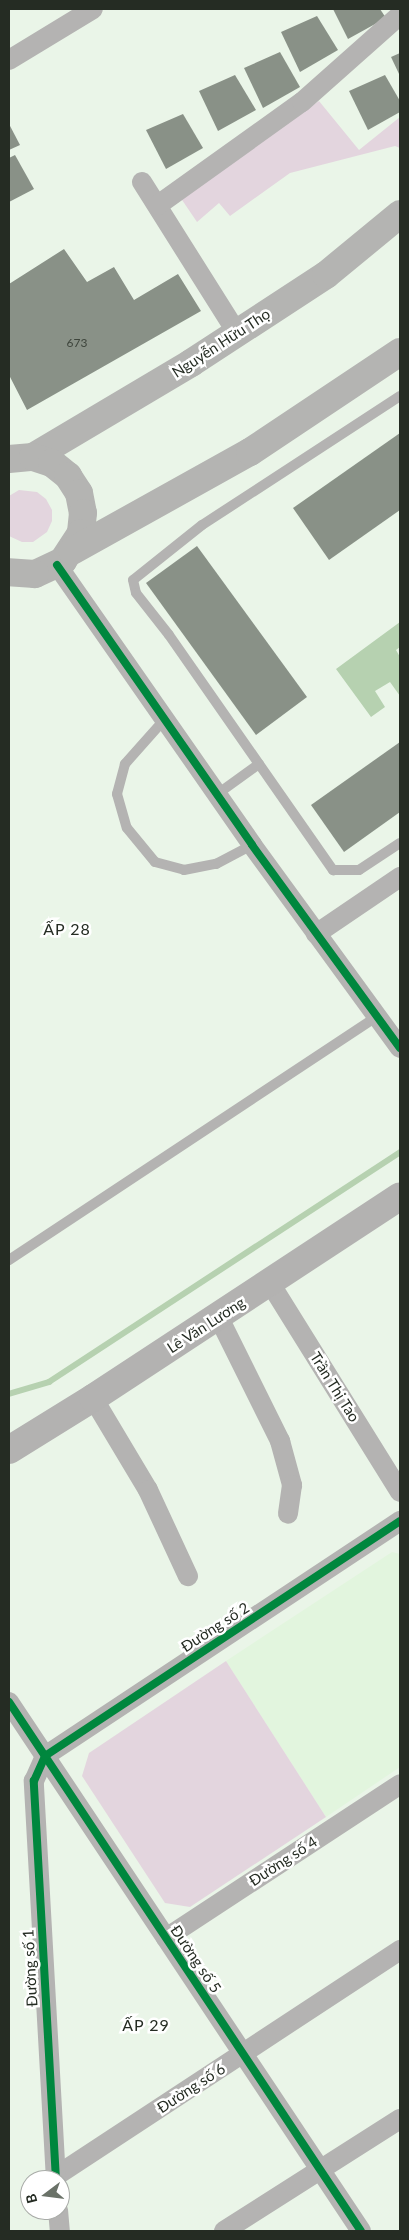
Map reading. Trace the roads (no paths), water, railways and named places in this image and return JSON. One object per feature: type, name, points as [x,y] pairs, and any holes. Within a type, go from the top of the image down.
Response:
[{"type":"main road","name":"Nguyễn Hữu Thọ","points":[[21,458],[236,333],[326,275],[400,214]]},
{"type":"main road","points":[[12,576],[35,574],[250,452],[400,352]]},
{"type":"main road","points":[[21,458],[57,468],[68,476],[79,493],[83,513],[82,526],[64,558]]},
{"type":"main road","name":"Lê Văn Lương","points":[[9,1450],[94,1398],[400,1196]]},
{"type":"street","points":[[9,60],[93,9]]},
{"type":"street","points":[[158,205],[302,102],[400,15]]},
{"type":"street","points":[[142,182],[236,333]]},
{"type":"street","points":[[64,558],[164,720],[316,934],[400,1048]]},
{"type":"street","points":[[316,934],[400,878]]},
{"type":"street","name":"Trần Thị Tao","points":[[270,1283],[400,1492]]},
{"type":"street","points":[[218,1316],[280,1441],[292,1485],[288,1514]]},
{"type":"street","points":[[94,1398],[148,1490],[188,1576]]},
{"type":"street","name":"Đường số 2","points":[[45,1756],[400,1521]]},
{"type":"street","name":"Đường số 5","points":[[9,1702],[361,2231]]},
{"type":"street","name":"Đường số 1","points":[[45,1756],[34,1780],[56,2170]]},
{"type":"street","name":"Đường số 4","points":[[166,1938],[400,1784]]},
{"type":"street","name":"Đường số 6","points":[[68,2170],[400,1950]]},
{"type":"street","points":[[224,2231],[400,2119]]},
{"type":"lane","points":[[400,396],[202,525],[133,580],[136,593],[333,870],[359,870],[400,843]]},
{"type":"lane","points":[[164,720],[125,764],[117,794],[127,828],[155,862],[184,870],[216,864],[252,845]]},
{"type":"lane","points":[[216,795],[259,764]]},
{"type":"lane","points":[[9,1260],[377,1016]]},
{"type":"waterway","points":[[9,1394],[49,1382],[400,1152]]},
{"type":"district","name":"ẤP 28","points":[[67,929]]},
{"type":"district","name":"ẤP 29","points":[[146,2025]]}]
